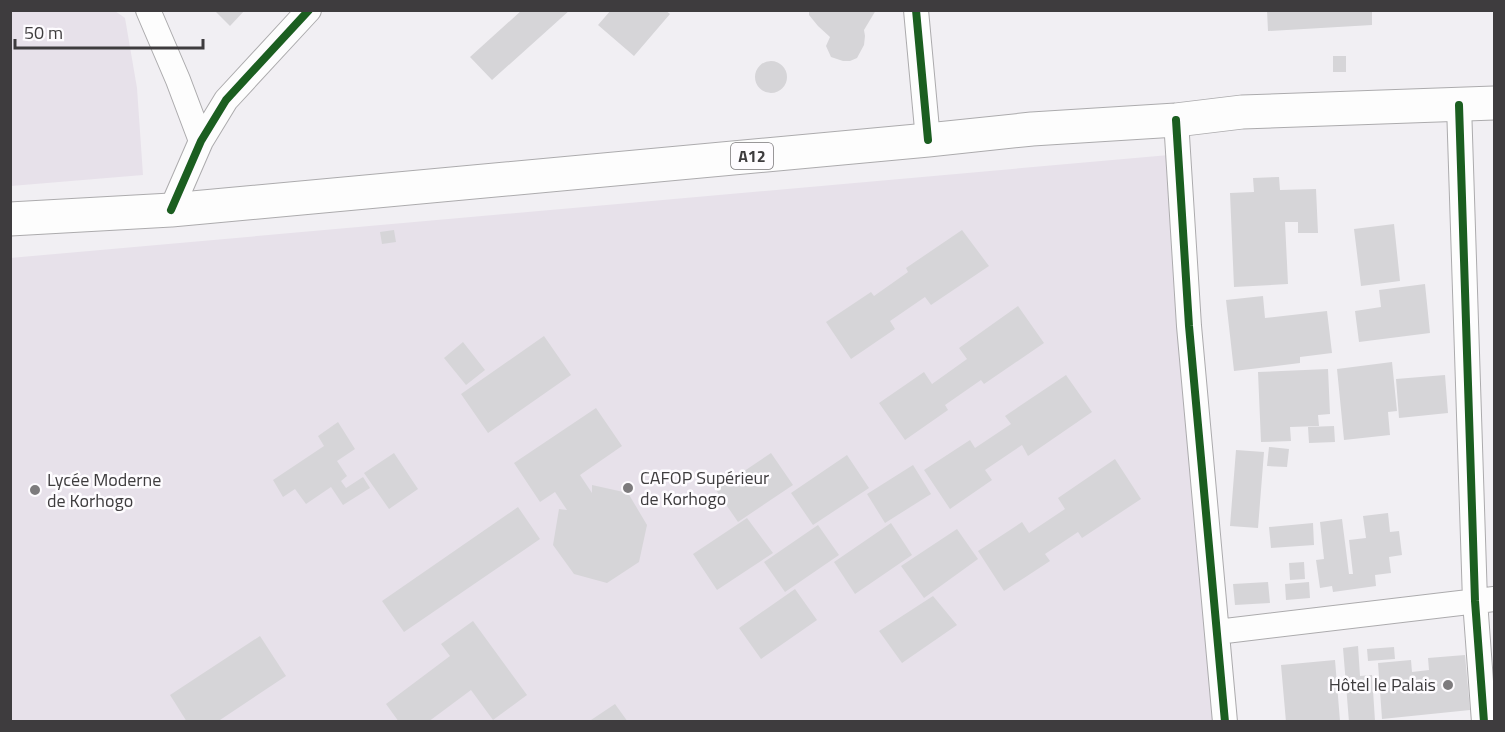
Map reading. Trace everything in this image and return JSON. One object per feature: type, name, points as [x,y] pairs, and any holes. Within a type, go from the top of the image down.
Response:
[{"type":"main road","name":"A12","points":[[10,219],[171,210],[1032,129],[1176,120],[1242,112],[1494,104]]},
{"type":"street","points":[[148,10],[201,141]]},
{"type":"street","points":[[171,210],[201,141],[226,100],[309,10]]},
{"type":"street","points":[[916,10],[927,140]]},
{"type":"street","points":[[1459,105],[1485,600],[1484,722]]},
{"type":"street","points":[[1176,120],[1189,326],[1225,722]]},
{"type":"street","points":[[1217,632],[1485,600]]},
{"type":"shaded area","points":[[11,10],[115,11],[125,18],[137,88],[143,175],[11,186]]},
{"type":"shaded area","name":"CAFOP Supérieur de Korhogo","points":[[1169,155],[1217,721],[11,721],[10,258]]},
{"type":"building","points":[[214,10],[245,10],[230,26]]},
{"type":"building","points":[[522,10],[570,10],[492,80],[470,57]]},
{"type":"building","points":[[611,10],[665,10],[670,14],[634,56],[598,25]]},
{"type":"building","points":[[809,10],[876,10],[864,30],[864,45],[857,58],[843,61],[831,57],[826,46],[830,37],[809,15]]},
{"type":"building","points":[[1267,10],[1372,10],[1372,25],[1268,31]]},
{"type":"building","points":[[1333,56],[1346,56],[1346,72],[1333,72]]},
{"type":"building","points":[[771,61],[782,66],[787,77],[782,88],[771,93],[760,88],[755,77],[760,66]]},
{"type":"building","points":[[1279,177],[1280,190],[1316,189],[1318,233],[1298,233],[1298,222],[1285,222],[1288,284],[1234,287],[1230,193],[1254,192],[1253,178]]},
{"type":"building","points":[[1394,224],[1400,281],[1361,286],[1354,229]]},
{"type":"building","points":[[394,230],[396,242],[382,244],[380,232]]},
{"type":"building","points":[[962,230],[989,266],[931,305],[925,297],[890,321],[895,329],[851,359],[826,322],[871,292],[874,296],[908,272],[906,268]]},
{"type":"building","points":[[1425,284],[1430,333],[1359,342],[1355,311],[1381,307],[1379,290]]},
{"type":"building","points":[[1263,296],[1265,318],[1327,311],[1332,353],[1300,357],[1300,363],[1234,371],[1226,300]]},
{"type":"building","points":[[1018,306],[1044,343],[984,384],[981,380],[945,405],[948,410],[905,440],[879,403],[924,372],[932,384],[967,359],[959,348]]},
{"type":"building","points":[[544,336],[571,375],[488,433],[461,394]]},
{"type":"building","points":[[463,342],[485,370],[466,385],[444,358]]},
{"type":"building","points":[[1392,362],[1397,411],[1388,412],[1390,435],[1344,440],[1337,369]]},
{"type":"building","points":[[1328,369],[1330,414],[1318,415],[1319,426],[1290,427],[1291,441],[1261,442],[1258,372]]},
{"type":"building","points":[[1066,375],[1092,412],[1028,456],[1022,445],[985,470],[992,480],[950,509],[924,470],[970,440],[975,448],[1011,424],[1005,416]]},
{"type":"building","points":[[1445,375],[1448,413],[1399,418],[1396,379]]},
{"type":"building","points":[[596,408],[622,446],[580,475],[592,493],[592,485],[628,493],[647,525],[639,562],[607,583],[574,574],[553,545],[559,509],[567,510],[555,492],[540,502],[514,463]]},
{"type":"building","points":[[338,422],[355,449],[337,461],[347,476],[341,481],[346,488],[363,477],[370,488],[343,505],[331,487],[306,504],[295,489],[283,497],[273,480],[324,446],[318,436]]},
{"type":"building","points":[[1334,426],[1335,442],[1309,443],[1308,427]]},
{"type":"building","points":[[1269,447],[1289,449],[1287,467],[1267,466]]},
{"type":"building","points":[[1236,450],[1264,452],[1258,528],[1230,526]]},
{"type":"building","points":[[394,453],[418,489],[389,509],[364,473]]},
{"type":"building","points":[[771,453],[793,485],[738,522],[716,490]]},
{"type":"building","points":[[847,455],[869,488],[813,525],[791,493]]},
{"type":"building","points":[[1115,459],[1141,499],[1082,538],[1078,532],[1045,554],[1050,561],[1004,591],[978,551],[1022,522],[1029,533],[1065,509],[1058,498]]},
{"type":"building","points":[[913,465],[931,494],[885,523],[867,494]]},
{"type":"building","points":[[518,507],[540,539],[404,632],[382,601]]},
{"type":"building","points":[[1388,513],[1390,532],[1399,531],[1402,555],[1389,557],[1391,573],[1375,575],[1376,586],[1333,592],[1332,586],[1320,588],[1316,560],[1324,559],[1320,522],[1342,519],[1349,574],[1353,574],[1349,540],[1366,538],[1363,516]]},
{"type":"building","points":[[747,518],[773,553],[717,590],[693,554]]},
{"type":"building","points":[[891,523],[912,555],[855,594],[834,562]]},
{"type":"building","points":[[1313,523],[1314,545],[1271,548],[1269,527]]},
{"type":"building","points":[[818,525],[839,555],[785,592],[764,562]]},
{"type":"building","points":[[957,529],[978,559],[924,598],[901,566]]},
{"type":"building","points":[[1304,562],[1305,579],[1290,580],[1289,563]]},
{"type":"building","points":[[1268,582],[1270,603],[1235,605],[1233,584]]},
{"type":"building","points":[[1309,582],[1310,598],[1286,600],[1285,584]]},
{"type":"building","points":[[795,589],[817,620],[761,659],[739,628]]},
{"type":"building","points":[[933,596],[957,625],[902,663],[879,631]]},
{"type":"building","points":[[473,621],[527,695],[493,720],[471,690],[428,722],[399,722],[386,704],[450,656],[441,644]]},
{"type":"building","points":[[260,636],[286,676],[217,722],[187,722],[170,695]]},
{"type":"building","points":[[1358,646],[1360,676],[1372,675],[1375,721],[1349,722],[1343,648]]},
{"type":"building","points":[[1394,647],[1395,659],[1368,661],[1367,649]]},
{"type":"building","points":[[1465,655],[1470,710],[1382,719],[1378,663],[1411,660],[1412,672],[1429,670],[1428,658]]},
{"type":"building","points":[[1335,660],[1340,721],[1286,722],[1281,665]]},
{"type":"building","points":[[615,704],[628,722],[588,722]]},
{"type":"cycle path","points":[[171,210],[201,141],[226,100],[309,10]]},
{"type":"cycle path","points":[[916,10],[928,140]]},
{"type":"cycle path","points":[[1459,105],[1475,601],[1484,722]]},
{"type":"cycle path","points":[[1176,120],[1189,326],[1225,722]]},
{"type":"place","name":"CAFOP Supérieur de Korhogo","points":[[628,488]]},
{"type":"place","name":"Lycée Moderne de Korhogo","points":[[35,490]]},
{"type":"place","name":"Hôtel le Palais","points":[[1448,685]]}]
